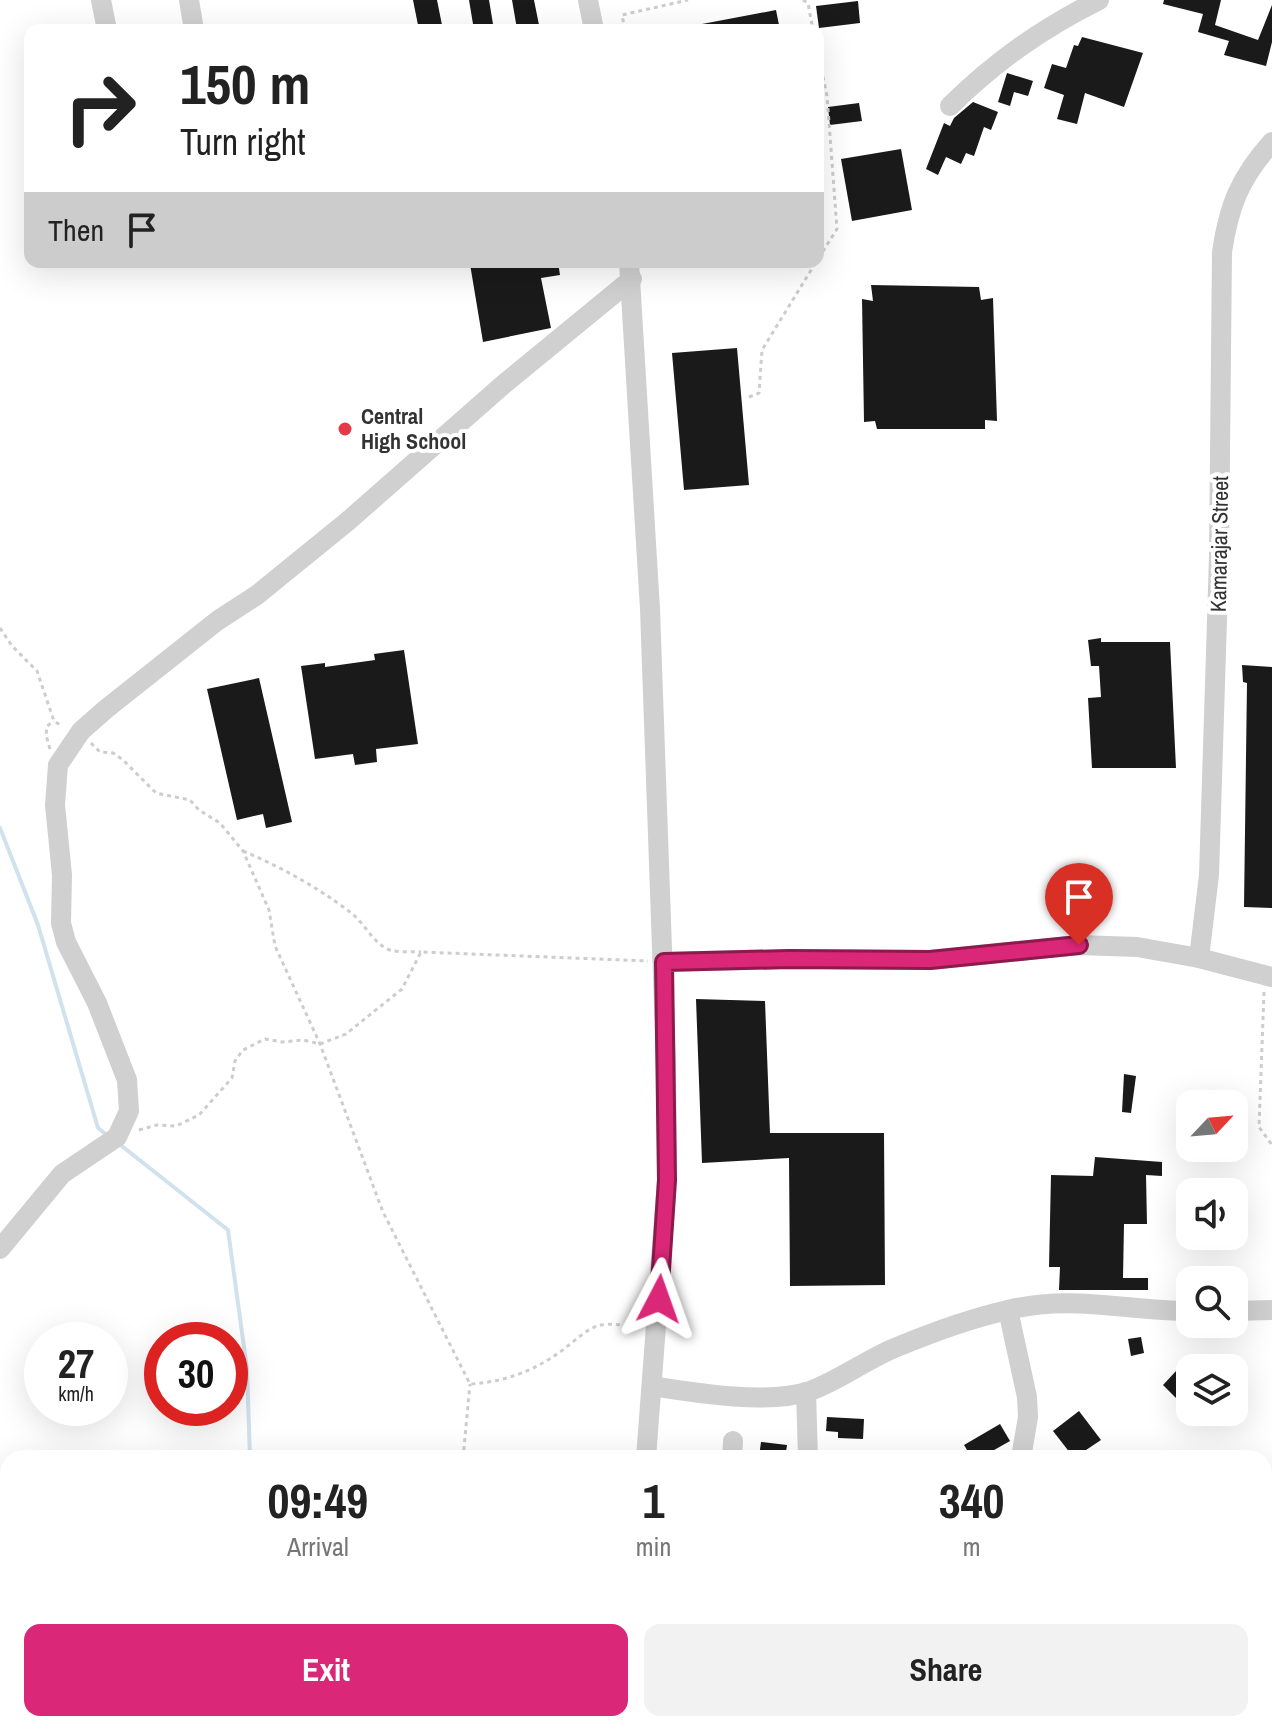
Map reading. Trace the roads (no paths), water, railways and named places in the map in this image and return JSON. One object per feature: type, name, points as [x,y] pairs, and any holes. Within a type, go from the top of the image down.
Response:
[{"type":"street","points":[[101,0],[106,24]]},
{"type":"street","points":[[189,0],[193,24]]},
{"type":"street","points":[[588,0],[593,24]]},
{"type":"street","points":[[950,106],[986,70],[1011,51],[1099,0]]},
{"type":"street","name":"Kamarajar Street","points":[[1199,958],[1209,875],[1219,556],[1222,252],[1227,215],[1240,185],[1272,142]]},
{"type":"street","points":[[0,1249],[62,1174],[110,1142],[129,1111],[127,1080],[97,1003],[66,942],[61,923],[62,875],[55,805],[58,765],[81,731],[348,521],[630,270]]},
{"type":"street","points":[[630,270],[650,609],[664,962],[667,1180],[647,1450]]},
{"type":"street","points":[[664,962],[930,960],[1079,945],[1137,947],[1199,958],[1268,976]]},
{"type":"street","points":[[652,1386],[699,1393],[781,1396],[806,1392],[897,1347],[1008,1310],[1053,1301],[1176,1310]]},
{"type":"street","points":[[1008,1310],[1027,1397],[1028,1417],[1022,1450]]},
{"type":"street","points":[[1248,1311],[1272,1310]]},
{"type":"street","points":[[806,1392],[808,1450]]},
{"type":"waterway","points":[[0,828],[38,925],[98,1128],[107,1135]]},
{"type":"waterway","points":[[118,1143],[228,1230],[247,1369],[250,1450]]},
{"type":"place","name":"Central High School","points":[[345,429]]}]
